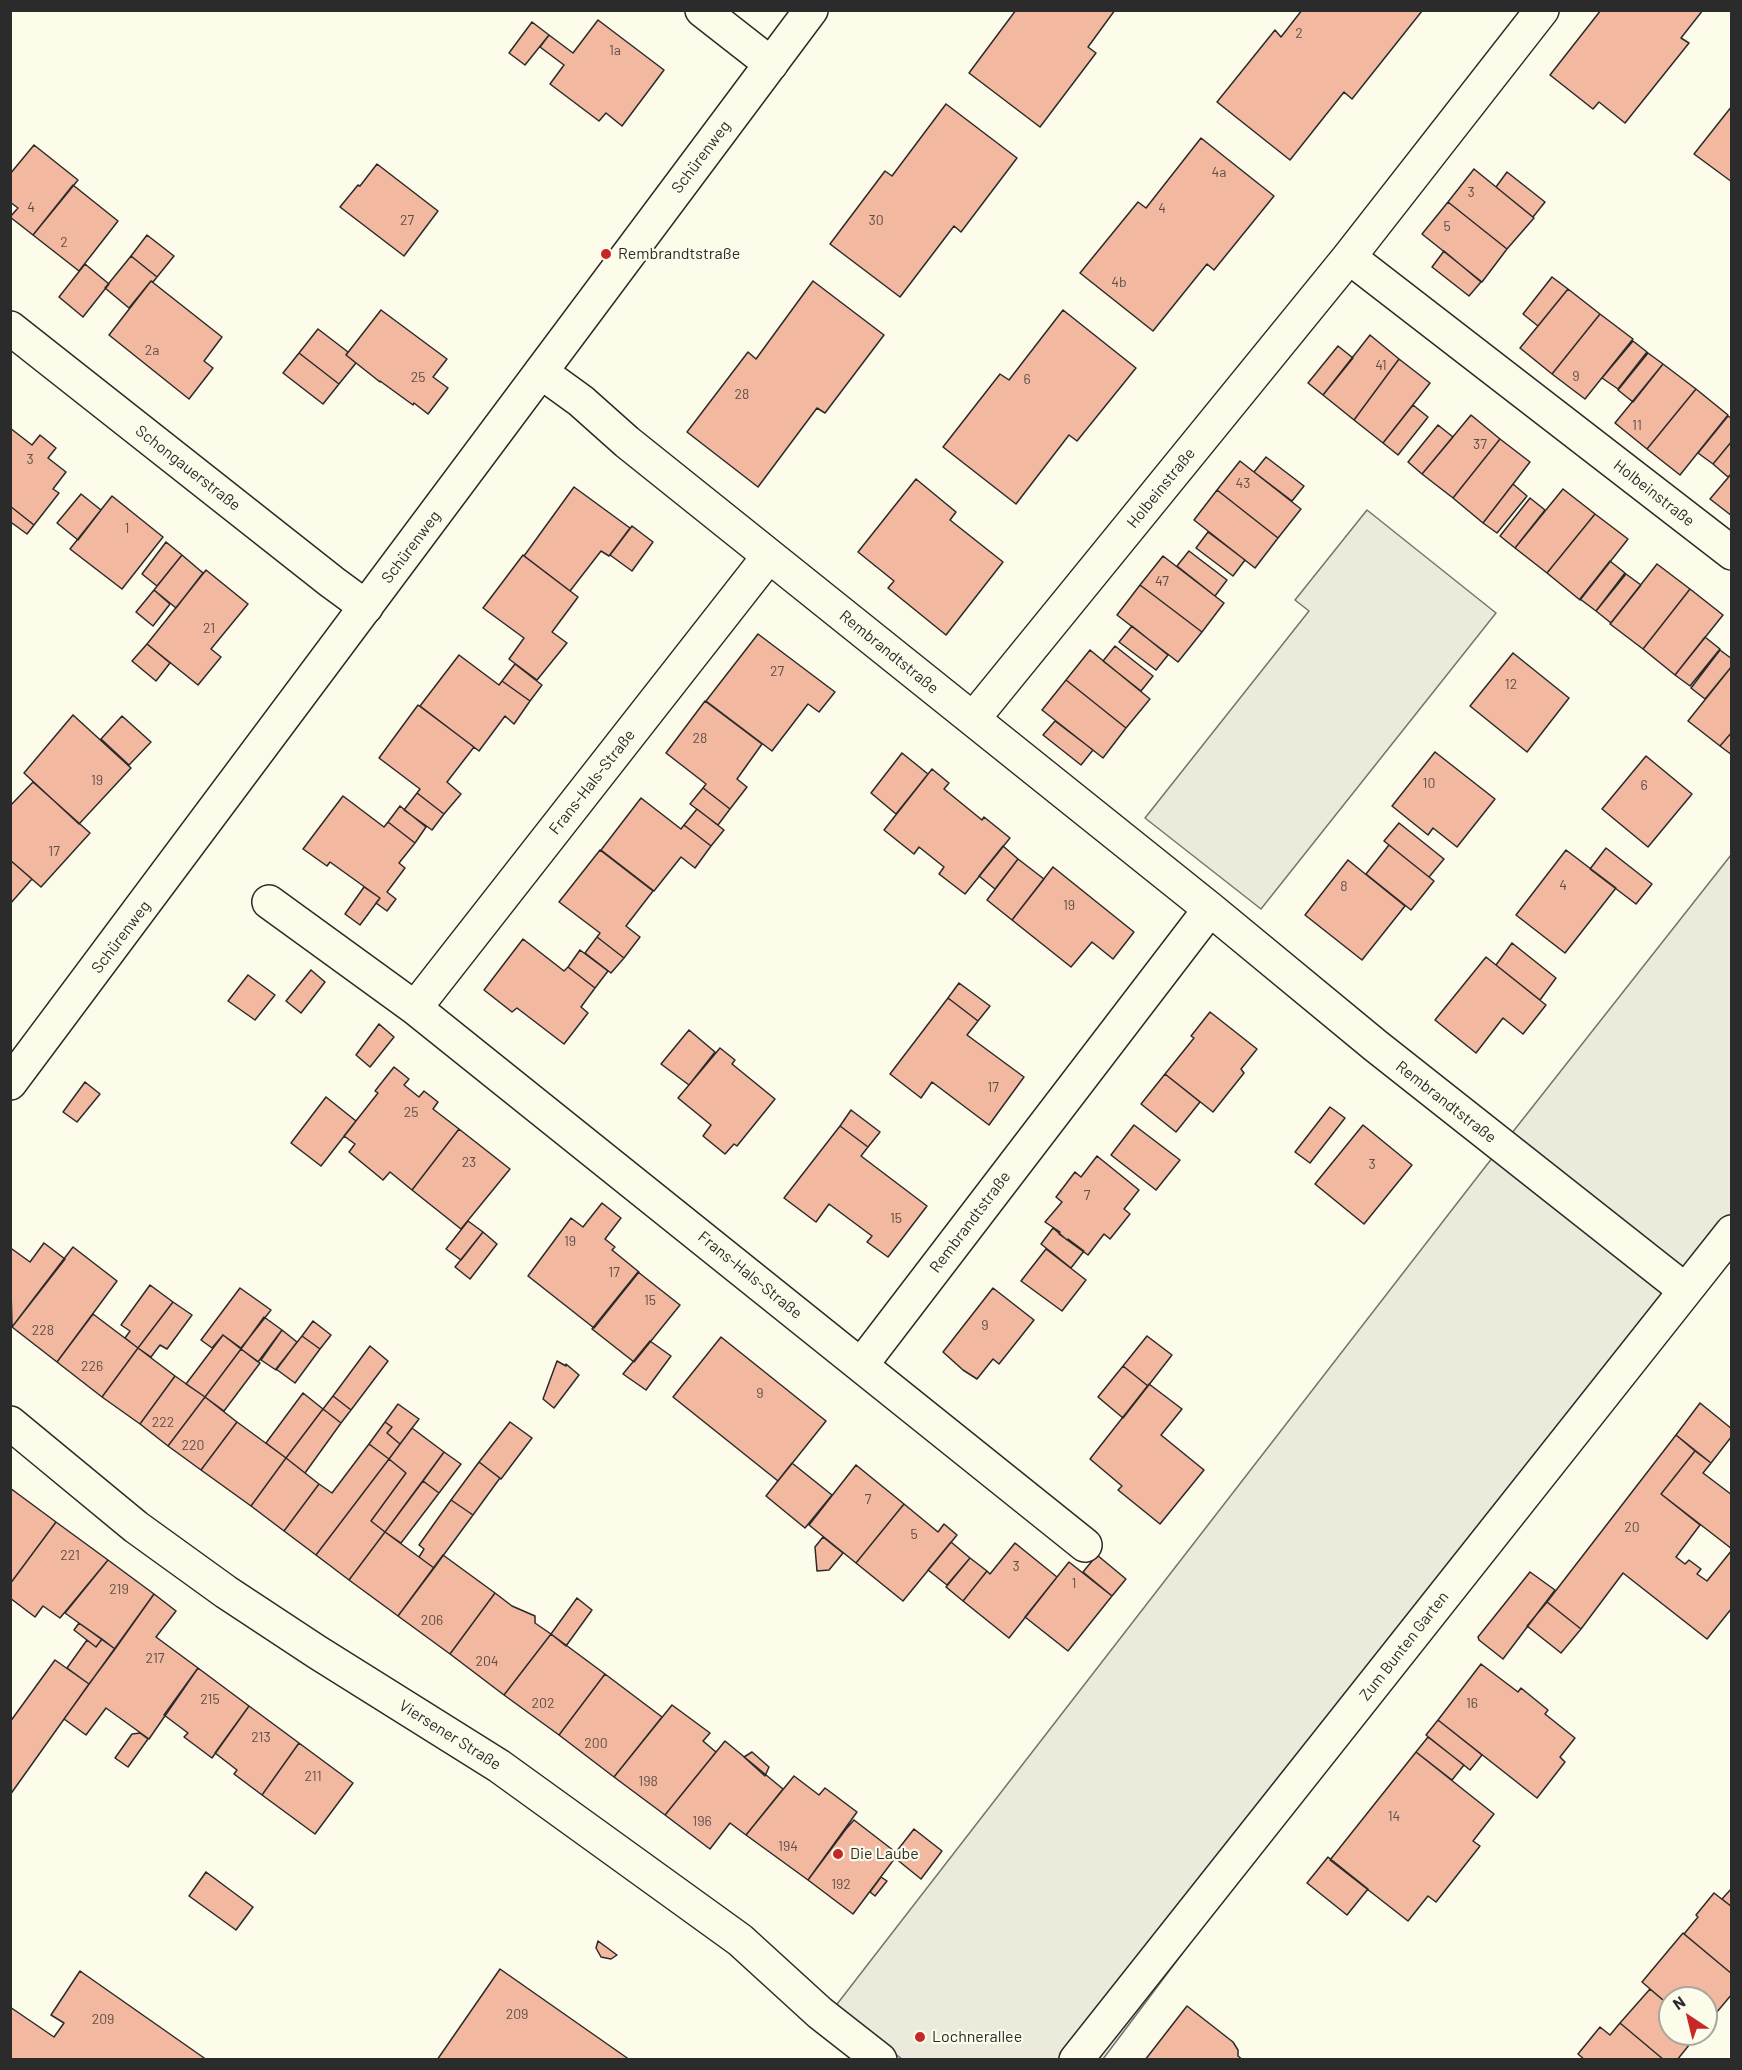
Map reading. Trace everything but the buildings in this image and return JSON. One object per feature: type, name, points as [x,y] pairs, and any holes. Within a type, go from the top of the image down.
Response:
[{"type":"street","points":[[702,10],[771,64]]},
{"type":"street","name":"Schürenweg","points":[[10,1083],[811,10]]},
{"type":"street","name":"Holbeinstraße","points":[[973,719],[1349,257],[1542,10]]},
{"type":"street","name":"Holbeinstraße","points":[[1349,257],[1731,553]]},
{"type":"street","name":"Schongauerstraße","points":[[10,328],[366,607]]},
{"type":"street","name":"Rembrandtstraße","points":[[541,372],[1210,909],[1376,1046],[1685,1290]]},
{"type":"street","name":"Frans-Hals-Straße","points":[[415,1008],[769,556]]},
{"type":"street","name":"Frans-Hals-Straße","points":[[269,902],[415,1008],[1085,1545]]},
{"type":"street","name":"Rembrandtstraße","points":[[862,1364],[1210,909]]},
{"type":"street","name":"Zum Bunten Garten","points":[[1076,2060],[1731,1232]]},
{"type":"street","name":"Viersener Straße","points":[[10,1424],[136,1527],[226,1592],[499,1766],[740,1940],[820,2013],[880,2060]]},
{"type":"shaded area","points":[[1367,510],[1496,613],[1261,909],[1145,818],[1309,611],[1295,600]]},
{"type":"shaded area","points":[[1731,855],[1731,1223],[1103,2059],[902,2059],[834,2008],[1482,1171]]},
{"type":"place","name":"Rembrandtstraße","points":[[606,254]]},
{"type":"place","name":"Die Laube","points":[[838,1854]]},
{"type":"place","name":"Lochnerallee","points":[[920,2037]]}]
